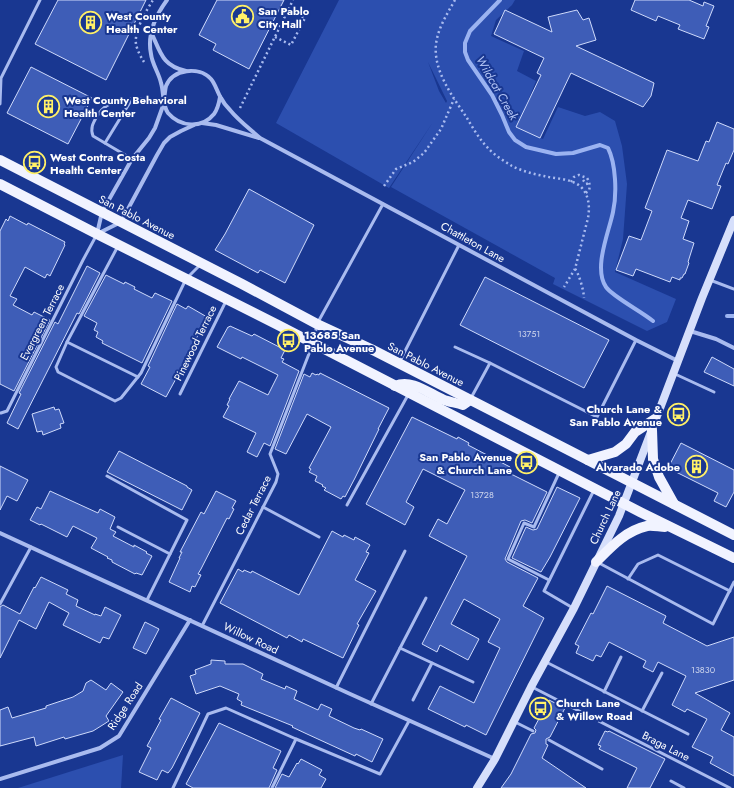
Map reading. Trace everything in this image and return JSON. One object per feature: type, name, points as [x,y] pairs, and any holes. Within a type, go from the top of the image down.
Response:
[{"type":"main road","name":"San Pablo Avenue","points":[[0,160],[202,263],[317,324],[470,400],[734,535]]},
{"type":"main road","points":[[0,184],[624,504],[734,558]]},
{"type":"main road","points":[[395,386],[402,383],[411,384],[445,400],[463,405],[470,400]]},
{"type":"main road","points":[[588,460],[615,452],[626,444],[635,432],[655,419]]},
{"type":"main road","points":[[652,430],[653,459],[659,477],[674,504]]},
{"type":"main road","points":[[596,562],[632,530],[648,526],[672,528]]},
{"type":"street","points":[[167,0],[161,8],[150,32],[151,54],[161,83],[167,111],[180,123],[188,125],[199,124]]},
{"type":"street","points":[[97,234],[121,222],[164,143],[170,137],[181,131],[208,120],[215,113],[220,97],[216,86],[205,74],[176,68],[169,65],[162,57],[150,32]]},
{"type":"street","points":[[97,234],[102,212],[132,159],[152,133],[164,100],[167,86],[171,80],[179,74],[188,71]]},
{"type":"street","name":"Chattleton Lane","points":[[220,97],[230,110],[260,138]]},
{"type":"street","name":"Chattleton Lane","points":[[199,124],[216,125],[260,138],[636,340],[678,361]]},
{"type":"street","name":"Church Lane","points":[[480,787],[531,687],[574,608],[624,504],[655,419],[734,220]]},
{"type":"street","points":[[690,331],[716,339],[734,348]]},
{"type":"street","name":"Willow Road","points":[[0,533],[371,704],[495,759]]},
{"type":"street","name":"Ridge Road","points":[[0,779],[100,748],[119,736],[190,620]]},
{"type":"lane","points":[[0,104],[1,78],[40,0]]},
{"type":"lane","points":[[105,143],[132,99]]},
{"type":"lane","points":[[132,159],[93,136],[91,130],[92,123],[100,110],[108,103],[132,99],[164,100]]},
{"type":"lane","name":"Cedar Terrace","points":[[202,626],[276,482],[278,474],[270,454],[313,344],[317,324],[383,204]]},
{"type":"lane","name":"Evergreen Terrace","points":[[0,413],[1,414],[6,411],[97,234]]},
{"type":"lane","points":[[119,245],[67,342],[56,367],[58,372],[115,401],[121,398],[138,377],[186,279],[202,263]]},
{"type":"lane","points":[[398,364],[459,245]]},
{"type":"lane","points":[[710,280],[734,290]]},
{"type":"lane","name":"Pinewood Terrace","points":[[180,394],[226,299]]},
{"type":"lane","points":[[455,347],[490,363],[597,418],[636,340]]},
{"type":"lane","points":[[67,342],[138,377]]},
{"type":"lane","points":[[470,400],[490,363]]},
{"type":"lane","points":[[673,373],[714,392]]},
{"type":"lane","points":[[347,504],[408,393]]},
{"type":"lane","points":[[549,580],[508,558],[524,523],[534,527],[560,471]]},
{"type":"lane","points":[[107,476],[187,520],[147,600]]},
{"type":"lane","points":[[574,608],[544,591],[594,488]]},
{"type":"lane","points":[[262,507],[319,537]]},
{"type":"lane","points":[[118,527],[170,554]]},
{"type":"lane","points":[[0,604],[31,547]]},
{"type":"lane","points":[[336,688],[405,551]]},
{"type":"lane","points":[[628,579],[638,564],[658,555],[730,591]]},
{"type":"lane","points":[[596,562],[713,624],[734,582]]},
{"type":"lane","points":[[371,704],[426,598]]},
{"type":"lane","points":[[400,648],[473,682]]},
{"type":"lane","points":[[604,692],[621,658]]},
{"type":"lane","points":[[545,661],[688,734]]},
{"type":"lane","points":[[413,700],[432,663]]},
{"type":"lane","points":[[642,711],[662,672]]},
{"type":"lane","name":"Braga Lane","points":[[531,687],[723,786],[730,788]]},
{"type":"lane","points":[[173,788],[208,714],[226,708],[380,774],[409,721]]},
{"type":"lane","points":[[514,721],[533,731]]},
{"type":"lane","points":[[272,788],[296,739]]},
{"type":"lane","points":[[549,740],[602,769]]},
{"type":"lane","points":[[671,781],[684,788]]},
{"type":"path","points":[[240,108],[293,0]]},
{"type":"path","points":[[455,0],[446,14],[436,44],[436,58],[440,73],[454,99],[478,137],[488,148],[511,166],[527,173],[571,182],[581,187],[588,200],[589,210],[575,269],[564,287]]},
{"type":"path","points":[[275,37],[291,45],[302,25],[305,18],[288,10]]},
{"type":"path","points":[[384,186],[396,170],[413,162],[424,153],[441,129],[454,99]]},
{"type":"path","points":[[571,182],[574,177],[579,175],[587,178],[590,183],[589,191],[585,193]]},
{"type":"path","points":[[582,180],[586,184],[590,183]]},
{"type":"path","points":[[575,269],[579,273],[584,298]]},
{"type":"shaded area","points":[[339,0],[515,0],[512,5],[496,20],[491,36],[524,51],[517,71],[536,81],[517,127],[543,139],[558,107],[585,116],[600,112],[615,121],[622,146],[627,184],[623,239],[615,272],[676,299],[667,322],[647,331],[553,284],[555,278],[391,187],[433,122],[389,188],[276,123]],"holes":[[[428,62],[447,101],[446,103],[439,91]]]},
{"type":"shaded area","points":[[123,755],[121,788],[18,788]]},
{"type":"building","name":"West County Health Center","points":[[58,0],[146,0],[106,80],[35,44]]},
{"type":"building","name":"San Pablo City Hall","points":[[217,0],[284,0],[249,69],[213,50],[216,44],[199,35]]},
{"type":"building","points":[[635,0],[689,0],[703,6],[704,2],[714,6],[706,26],[709,27],[704,39],[678,29],[680,25],[658,16],[656,21],[631,10]]},
{"type":"building","points":[[505,10],[552,32],[548,17],[577,10],[583,20],[589,18],[596,40],[576,46],[654,83],[651,96],[643,107],[571,73],[540,138],[516,127],[541,75],[537,73],[544,58],[494,34]]},
{"type":"building","name":"West County Behavioral Health Center","points":[[31,67],[92,98],[68,144],[7,113]]},
{"type":"building","points":[[717,122],[734,129],[734,150],[728,164],[726,163],[717,185],[721,186],[712,209],[688,200],[681,218],[689,221],[683,239],[694,243],[685,274],[682,278],[680,278],[680,280],[672,277],[670,282],[636,269],[633,276],[616,270],[629,236],[641,240],[652,211],[645,208],[667,150],[698,161],[706,141],[709,142]]},
{"type":"building","points":[[249,189],[314,225],[285,283],[260,270],[258,273],[215,250]]},
{"type":"building","points":[[10,216],[27,225],[28,223],[65,242],[65,245],[50,276],[47,274],[45,278],[25,267],[10,296],[17,299],[13,305],[32,315],[34,312],[50,320],[14,391],[0,384],[0,231],[6,219],[8,221]]},
{"type":"building","points":[[87,266],[100,273],[79,314],[77,313],[18,429],[7,423],[21,394],[19,393],[55,322],[58,324]]},
{"type":"building","points":[[106,275],[124,284],[125,282],[135,287],[134,289],[152,298],[155,293],[172,301],[142,363],[102,343],[103,341],[96,337],[98,332],[94,330],[97,323],[84,316]]},
{"type":"building","points":[[485,277],[609,340],[584,388],[460,325]]},
{"type":"building","points":[[177,304],[186,309],[188,306],[207,317],[195,341],[197,342],[166,397],[141,384],[150,367],[148,366]]},
{"type":"building","points":[[230,326],[252,336],[254,334],[285,350],[281,358],[284,359],[282,362],[299,371],[270,446],[264,443],[257,457],[247,452],[256,433],[223,417],[229,406],[227,405],[229,399],[239,381],[268,395],[278,375],[242,357],[241,359],[217,347]]},
{"type":"building","points":[[712,357],[734,369],[734,386],[704,372]]},
{"type":"building","points":[[312,373],[319,375],[320,373],[389,408],[345,497],[343,496],[341,499],[324,490],[326,488],[315,481],[317,476],[309,472],[311,469],[309,468],[331,427],[307,414],[286,454],[275,449],[304,374],[310,377]]},
{"type":"building","points":[[54,407],[55,410],[59,409],[64,423],[60,424],[61,428],[43,435],[42,431],[37,432],[32,414]]},
{"type":"building","points":[[412,417],[457,439],[458,437],[469,443],[468,445],[510,467],[509,469],[512,471],[511,474],[547,492],[532,523],[525,520],[521,521],[505,559],[507,562],[538,578],[523,606],[544,618],[486,735],[466,725],[465,727],[428,709],[440,686],[474,703],[500,648],[488,642],[500,619],[464,599],[451,624],[479,639],[468,660],[440,645],[437,652],[422,644],[467,556],[429,536],[438,519],[447,524],[465,490],[423,469],[406,502],[414,507],[405,525],[366,504]]},
{"type":"building","name":"Alvarado Adobe","points":[[681,443],[734,470],[734,492],[726,507],[714,501],[718,493],[668,468]]},
{"type":"building","points":[[119,451],[192,490],[182,510],[107,472]]},
{"type":"building","points":[[0,466],[28,480],[17,501],[7,496],[0,510]]},
{"type":"building","points":[[557,487],[580,498],[541,572],[512,558],[526,527],[533,530],[537,529]]},
{"type":"building","points":[[50,491],[98,513],[100,509],[115,517],[110,529],[116,532],[113,536],[134,547],[134,545],[152,556],[142,575],[135,574],[112,562],[112,560],[107,558],[108,557],[91,548],[97,538],[73,526],[67,537],[30,520],[37,507],[41,509]]},
{"type":"building","points":[[216,491],[236,501],[232,508],[234,509],[229,519],[227,518],[198,574],[201,575],[195,587],[192,586],[190,592],[169,582],[180,558],[182,552],[180,552],[201,512],[204,514]]},
{"type":"building","points":[[332,531],[343,537],[344,535],[354,540],[355,537],[370,545],[366,552],[369,553],[355,580],[376,591],[357,624],[359,625],[343,658],[303,639],[302,642],[289,635],[287,638],[220,603],[238,569],[243,572],[244,570],[251,573],[252,571],[299,595]]},
{"type":"building","points":[[41,577],[68,590],[66,594],[78,600],[76,606],[95,615],[101,616],[105,607],[121,615],[109,639],[103,637],[100,643],[63,625],[69,613],[49,602],[36,629],[19,620],[0,658],[0,607],[3,605],[20,614]]},
{"type":"building","points":[[607,586],[666,616],[663,623],[707,646],[734,637],[734,680],[695,693],[730,713],[721,730],[734,737],[734,776],[710,763],[713,757],[692,747],[707,719],[687,709],[685,712],[672,705],[686,676],[658,662],[653,672],[643,667],[646,661],[609,642],[601,657],[596,655],[593,661],[576,653],[579,646],[575,644],[591,613],[593,614]]},
{"type":"building","points":[[145,622],[159,629],[146,654],[133,648]]},
{"type":"building","points":[[211,660],[225,661],[225,664],[243,664],[263,674],[261,679],[285,689],[286,686],[297,691],[294,699],[318,710],[321,704],[332,709],[329,716],[354,728],[361,729],[383,739],[372,762],[356,754],[355,756],[292,727],[293,726],[241,705],[242,702],[237,699],[239,694],[220,686],[196,694],[190,676],[196,674],[195,670],[211,664]]},
{"type":"building","points":[[91,680],[106,690],[111,683],[123,692],[106,716],[109,721],[93,731],[65,739],[64,737],[36,746],[34,737],[0,746],[0,710],[8,707],[12,718],[46,708],[46,706],[73,697],[83,691],[86,683]]},
{"type":"building","points":[[171,698],[200,713],[172,768],[168,773],[162,770],[157,780],[139,772],[151,748],[147,746],[161,720],[159,719]]},
{"type":"building","points":[[549,700],[565,708],[550,737],[546,739],[546,744],[548,745],[542,758],[586,788],[501,788],[511,774],[531,734],[535,733],[536,730],[534,728]]},
{"type":"building","points":[[219,723],[281,751],[273,768],[277,770],[269,788],[193,788],[186,784]]},
{"type":"building","points":[[605,731],[609,731],[665,759],[650,788],[627,788],[637,768],[599,749],[601,746],[598,745]]},
{"type":"building","points":[[301,759],[322,770],[319,775],[326,779],[321,788],[275,788],[282,774],[289,777]]},
{"type":"waterway","name":"Wildcat Creek","points":[[500,0],[470,31],[465,43],[465,52],[468,60],[492,95],[509,132],[515,140],[526,147],[556,154],[573,153],[600,145],[608,148],[613,162],[615,197],[613,212],[601,260],[602,279],[610,291],[653,321]]},
{"type":"waterway","name":"Wildcat Creek","points":[[727,316],[734,316]]},
{"type":"place","name":"San Pablo City Hall","points":[[242,17]]},
{"type":"place","name":"West County Health Center","points":[[91,22]]},
{"type":"place","name":"West County Behavioral Health Center","points":[[49,106]]},
{"type":"place","name":"West Contra Costa Health Center","points":[[34,163]]},
{"type":"place","name":"13685 San Pablo Avenue","points":[[289,341]]},
{"type":"place","name":"Church Lane & San Pablo Avenue","points":[[678,415]]},
{"type":"place","name":"San Pablo Avenue & Church Lane","points":[[527,463]]},
{"type":"place","name":"Alvarado Adobe","points":[[696,467]]},
{"type":"place","name":"Church Lane & Willow Road","points":[[541,709]]}]
